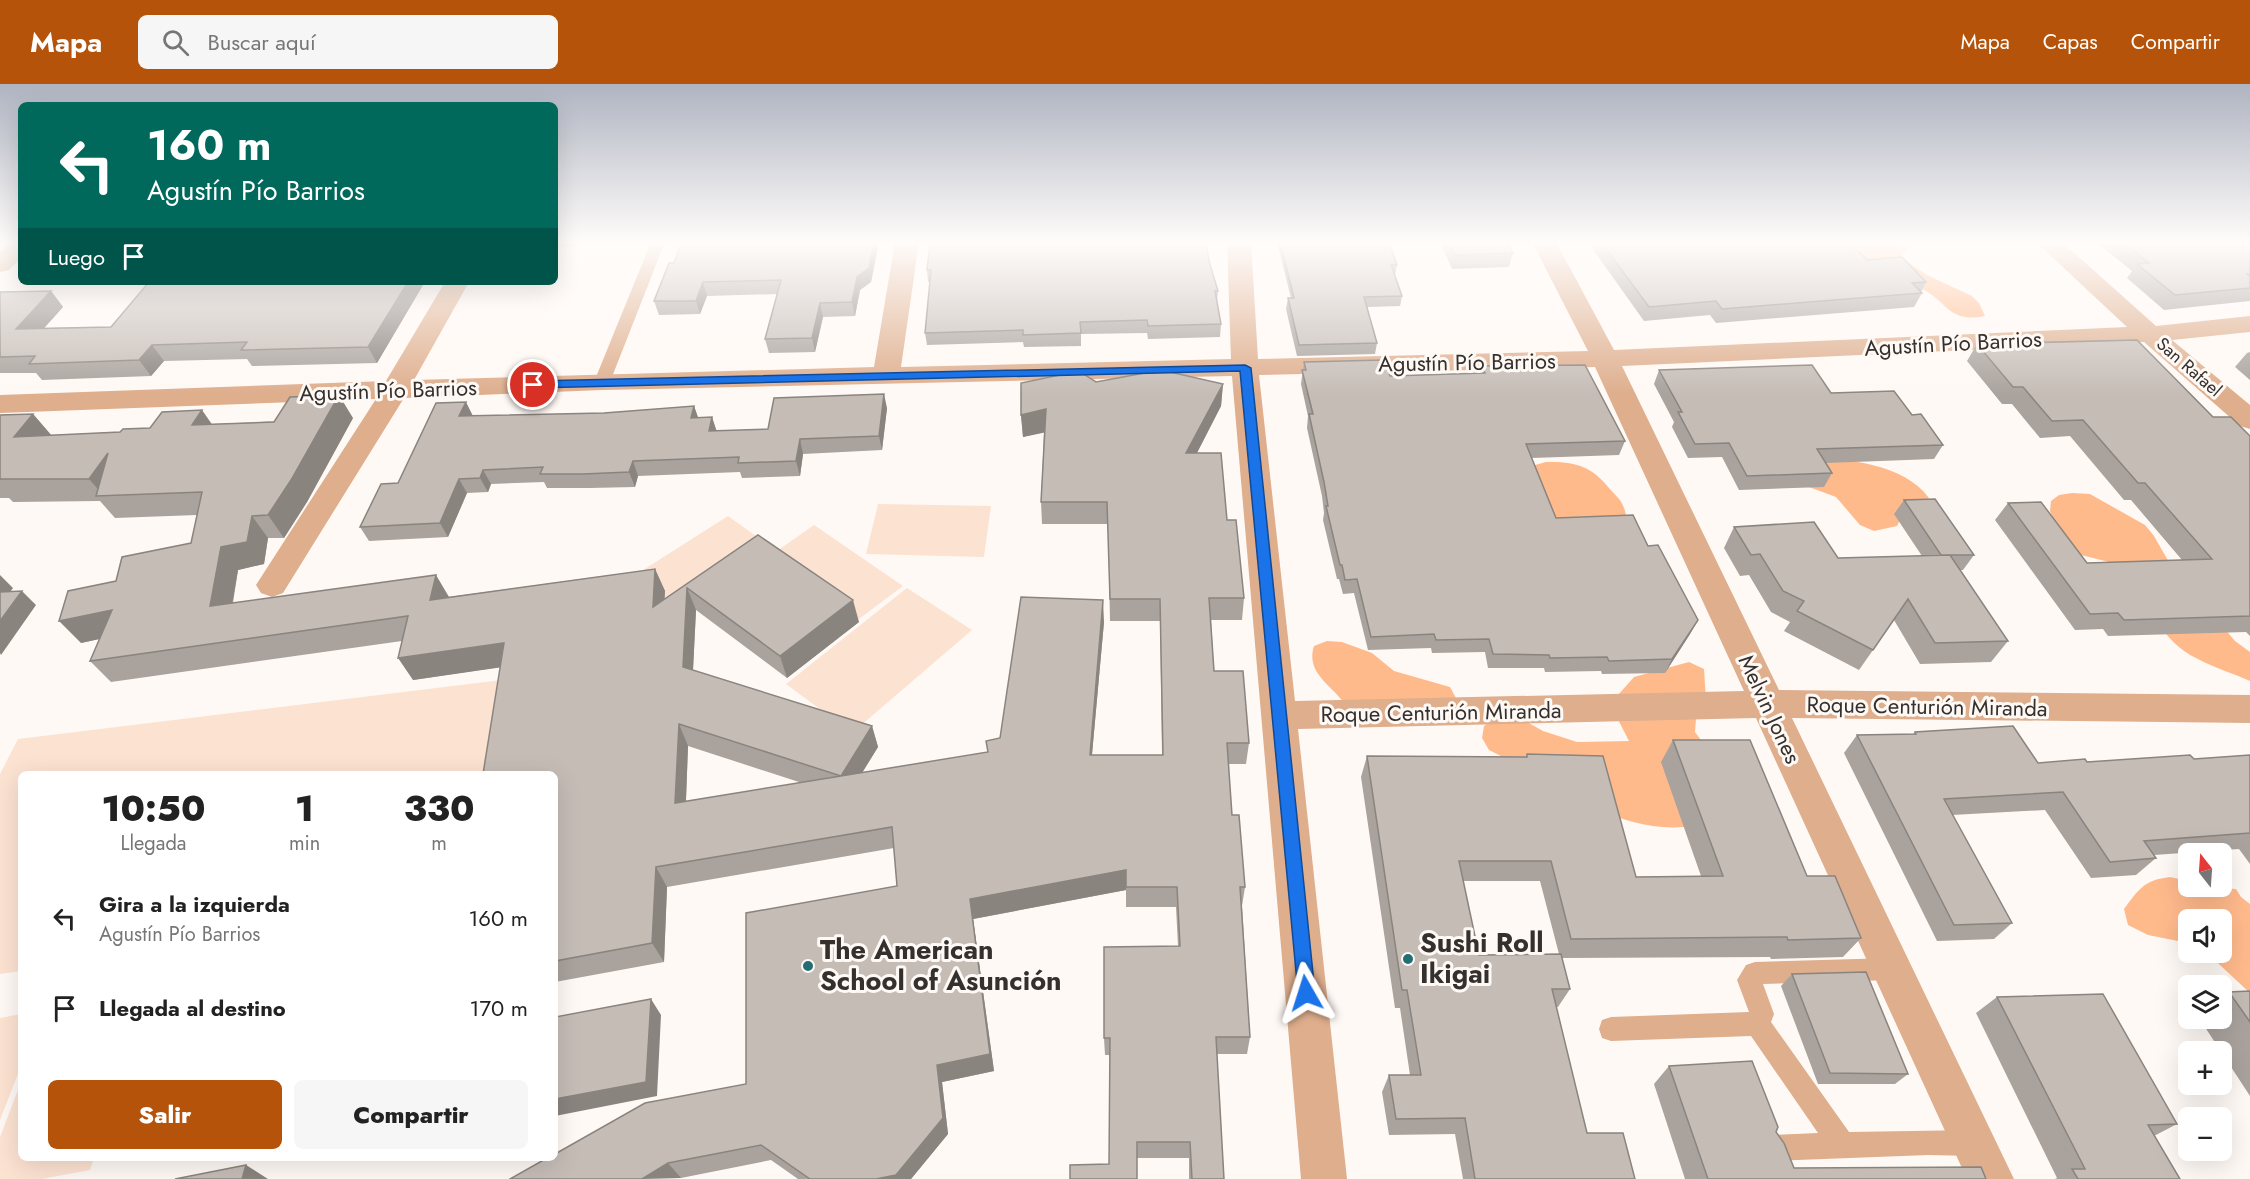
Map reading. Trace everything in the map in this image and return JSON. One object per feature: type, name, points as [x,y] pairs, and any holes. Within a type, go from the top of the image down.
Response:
[{"type":"street","points":[[272,585],[394,390],[451,293]]},
{"type":"street","points":[[886,376],[899,293]]},
{"type":"street","points":[[1241,293],[1245,368],[1324,1179]]},
{"type":"street","name":"Melvin Jones","points":[[1571,293],[1605,359],[1992,1179]]},
{"type":"street","name":"San Rafael","points":[[2105,293],[2250,420]]},
{"type":"street","name":"Agustín Pío Barrios","points":[[0,404],[602,382],[1605,359],[2150,334],[2250,324]]},
{"type":"street","name":"Roque Centurión Miranda","points":[[1280,715],[1768,704],[2250,710]]},
{"type":"lane","points":[[602,382],[638,293]]},
{"type":"lane","points":[[1611,1029],[1746,1026],[1757,1023],[1762,1014],[1749,980],[1755,973],[1892,969]]},
{"type":"lane","points":[[1757,1023],[1842,1145]]},
{"type":"lane","points":[[1772,1148],[1974,1143]]},
{"type":"shaded area","points":[[1929,293],[1966,293],[1979,303],[1985,316],[1972,318],[1962,316],[1948,309]]},
{"type":"shaded area","points":[[1805,456],[1855,461],[1889,470],[1918,486],[1929,498],[1901,518],[1897,526],[1874,531],[1860,525],[1836,497],[1809,487]]},
{"type":"shaded area","points":[[1546,462],[1574,464],[1589,470],[1603,481],[1620,500],[1626,516],[1563,524],[1529,498],[1531,473],[1535,465]]},
{"type":"shaded area","points":[[2090,494],[2145,525],[2170,564],[2235,641],[2250,652],[2250,681],[2204,662],[2185,652],[2174,642],[2156,619],[2129,567],[2081,555],[2053,520],[2050,511],[2051,501],[2059,495]]},
{"type":"shaded area","points":[[878,504],[991,506],[984,557],[866,554]]},
{"type":"shaded area","points":[[728,516],[774,549],[674,616],[629,579]]},
{"type":"shaded area","points":[[814,525],[903,586],[843,631],[754,567]]},
{"type":"shaded area","points":[[907,588],[972,630],[852,733],[786,684]]},
{"type":"shaded area","points":[[1327,641],[1342,642],[1372,653],[1394,671],[1450,687],[1456,698],[1347,707],[1322,679],[1313,664],[1314,646]]},
{"type":"shaded area","points":[[1689,662],[1704,669],[1706,700],[1696,719],[1695,732],[1704,744],[1690,816],[1684,827],[1657,827],[1632,822],[1607,813],[1489,750],[1482,738],[1484,726],[1495,719],[1527,722],[1543,731],[1577,742],[1629,741],[1610,704],[1634,677]]},
{"type":"shaded area","points":[[510,679],[492,771],[18,771],[18,971],[0,974],[0,774],[18,739]]},
{"type":"shaded area","points":[[2161,878],[2178,879],[2178,897],[2232,897],[2232,889],[2236,889],[2241,897],[2250,904],[2250,993],[2218,963],[2232,963],[2232,909],[2178,909],[2178,941],[2148,935],[2128,925],[2124,909],[2138,891],[2148,883]]},
{"type":"shaded area","points":[[18,1015],[18,1074],[0,1120],[0,1018]]},
{"type":"shaded area","points":[[18,1090],[18,1161],[93,1161],[90,1170],[42,1179],[0,1179],[0,1137]]},
{"type":"building","points":[[0,293],[49,293],[16,329],[111,327],[140,293],[401,293],[368,347],[241,350],[247,342],[152,345],[139,360],[29,364],[35,356],[0,357]]},
{"type":"building","points":[[657,293],[699,293],[696,301],[654,301]]},
{"type":"building","points":[[777,293],[854,293],[852,302],[820,303],[812,338],[765,339]]},
{"type":"building","points":[[929,293],[1215,293],[1221,324],[1148,326],[1147,320],[1080,322],[1081,333],[1023,335],[1023,330],[925,333]]},
{"type":"building","points":[[1293,293],[1401,293],[1402,296],[1364,297],[1377,343],[1299,345],[1288,298],[1294,298]]},
{"type":"building","points":[[1639,293],[1921,293],[1722,309],[1716,301],[1649,307]]},
{"type":"building","points":[[2137,340],[2213,417],[2231,417],[2250,436],[2250,616],[2124,620],[2118,613],[2090,614],[2008,503],[2041,502],[2087,563],[2212,559],[2145,483],[2138,483],[2083,420],[2052,421],[2023,387],[2013,387],[1977,344]]},
{"type":"building","points":[[1384,360],[1390,376],[1485,373],[1482,366],[1585,365],[1625,441],[1526,444],[1556,518],[1633,515],[1648,546],[1658,545],[1698,620],[1672,659],[1609,661],[1607,657],[1550,658],[1549,655],[1493,654],[1489,639],[1436,640],[1434,634],[1371,637],[1357,579],[1345,580],[1342,565],[1340,565],[1326,506],[1328,506],[1324,482],[1309,414],[1313,414],[1302,370],[1306,370],[1304,362]]},
{"type":"building","points":[[1812,365],[1831,393],[1894,391],[1912,415],[1921,414],[1943,445],[1817,449],[1832,473],[1747,476],[1729,443],[1695,444],[1678,412],[1682,412],[1659,370]]},
{"type":"building","points":[[1161,370],[1223,384],[1186,453],[1221,453],[1227,520],[1236,520],[1244,598],[1209,598],[1214,671],[1243,671],[1249,743],[1227,743],[1232,815],[1239,815],[1245,887],[1240,887],[1250,1037],[1216,1037],[1224,1179],[1192,1179],[1190,1142],[1137,1142],[1137,1179],[1070,1179],[1070,1165],[1109,1164],[1110,1038],[1104,1038],[1104,947],[1180,946],[1177,887],[1126,887],[1126,870],[970,899],[990,1054],[937,1065],[943,1118],[896,1175],[876,1179],[810,1179],[761,1145],[668,1163],[642,1179],[510,1179],[542,1161],[558,1161],[558,1152],[645,1103],[746,1084],[746,913],[897,886],[892,827],[656,867],[652,943],[558,960],[558,771],[483,771],[504,643],[398,658],[408,616],[90,661],[112,610],[59,621],[68,591],[116,581],[122,557],[191,543],[202,492],[96,496],[108,453],[89,479],[0,479],[0,415],[33,414],[14,437],[120,432],[123,429],[150,428],[162,412],[202,410],[192,425],[274,422],[290,397],[339,395],[291,480],[268,515],[252,516],[247,542],[221,547],[210,606],[436,575],[430,600],[655,569],[653,607],[758,535],[853,600],[780,656],[687,588],[683,667],[872,726],[841,776],[988,752],[986,741],[1000,738],[1021,597],[1103,600],[1090,755],[1163,755],[1160,599],[1110,599],[1107,502],[1041,502],[1046,409],[1021,415],[1021,383],[1079,371],[1096,382]],"holes":[[[679,724],[841,776],[675,803]]]},
{"type":"building","points":[[884,394],[879,436],[800,439],[796,461],[738,463],[739,457],[633,461],[629,472],[583,474],[540,474],[543,467],[483,470],[480,478],[459,479],[440,523],[360,527],[381,484],[398,483],[436,403],[466,402],[459,416],[604,413],[694,406],[691,418],[712,417],[709,431],[768,429],[774,398]]},
{"type":"building","points":[[1935,499],[1974,555],[1941,555],[1904,500]]},
{"type":"building","points":[[1814,522],[1838,558],[1950,555],[2008,641],[1935,643],[1908,599],[1873,650],[1797,611],[1804,601],[1783,591],[1760,554],[1751,555],[1734,527]]},
{"type":"building","points":[[22,591],[0,621],[0,592]]},
{"type":"building","points":[[2013,726],[2038,763],[2190,755],[2194,759],[2250,755],[2250,833],[2144,841],[2156,858],[2110,862],[2063,792],[1944,799],[2012,923],[1954,925],[1857,735],[1916,734],[1915,732]]},
{"type":"building","points":[[1673,740],[1750,740],[1807,876],[1835,876],[1861,938],[1571,939],[1551,861],[1459,861],[1479,955],[1561,954],[1570,989],[1552,989],[1587,1133],[1623,1133],[1635,1179],[1475,1179],[1465,1118],[1396,1119],[1389,1075],[1421,1075],[1407,990],[1402,990],[1367,756],[1527,757],[1527,754],[1603,756],[1636,877],[1723,876]]},
{"type":"building","points":[[1866,972],[1908,1074],[1830,1073],[1792,974]]},
{"type":"building","points":[[2250,991],[2250,1022],[2232,996],[2232,992]]},
{"type":"building","points":[[2103,994],[2177,1124],[2148,1125],[2180,1179],[2078,1179],[2072,1169],[2085,1169],[1997,997]]},
{"type":"building","points":[[651,999],[646,1082],[558,1098],[558,1016]]},
{"type":"building","points":[[1752,1061],[1778,1127],[1776,1132],[1784,1143],[1794,1168],[1981,1167],[1986,1179],[1708,1179],[1669,1066]]},
{"type":"building","points":[[246,1165],[242,1179],[175,1179]]},
{"type":"place","name":"Sushi Roll Ikigai","points":[[1408,959]]},
{"type":"place","name":"The American School of Asunción","points":[[808,966]]},
{"type":"route","points":[[533,385],[1245,368],[1306,993]]}]
